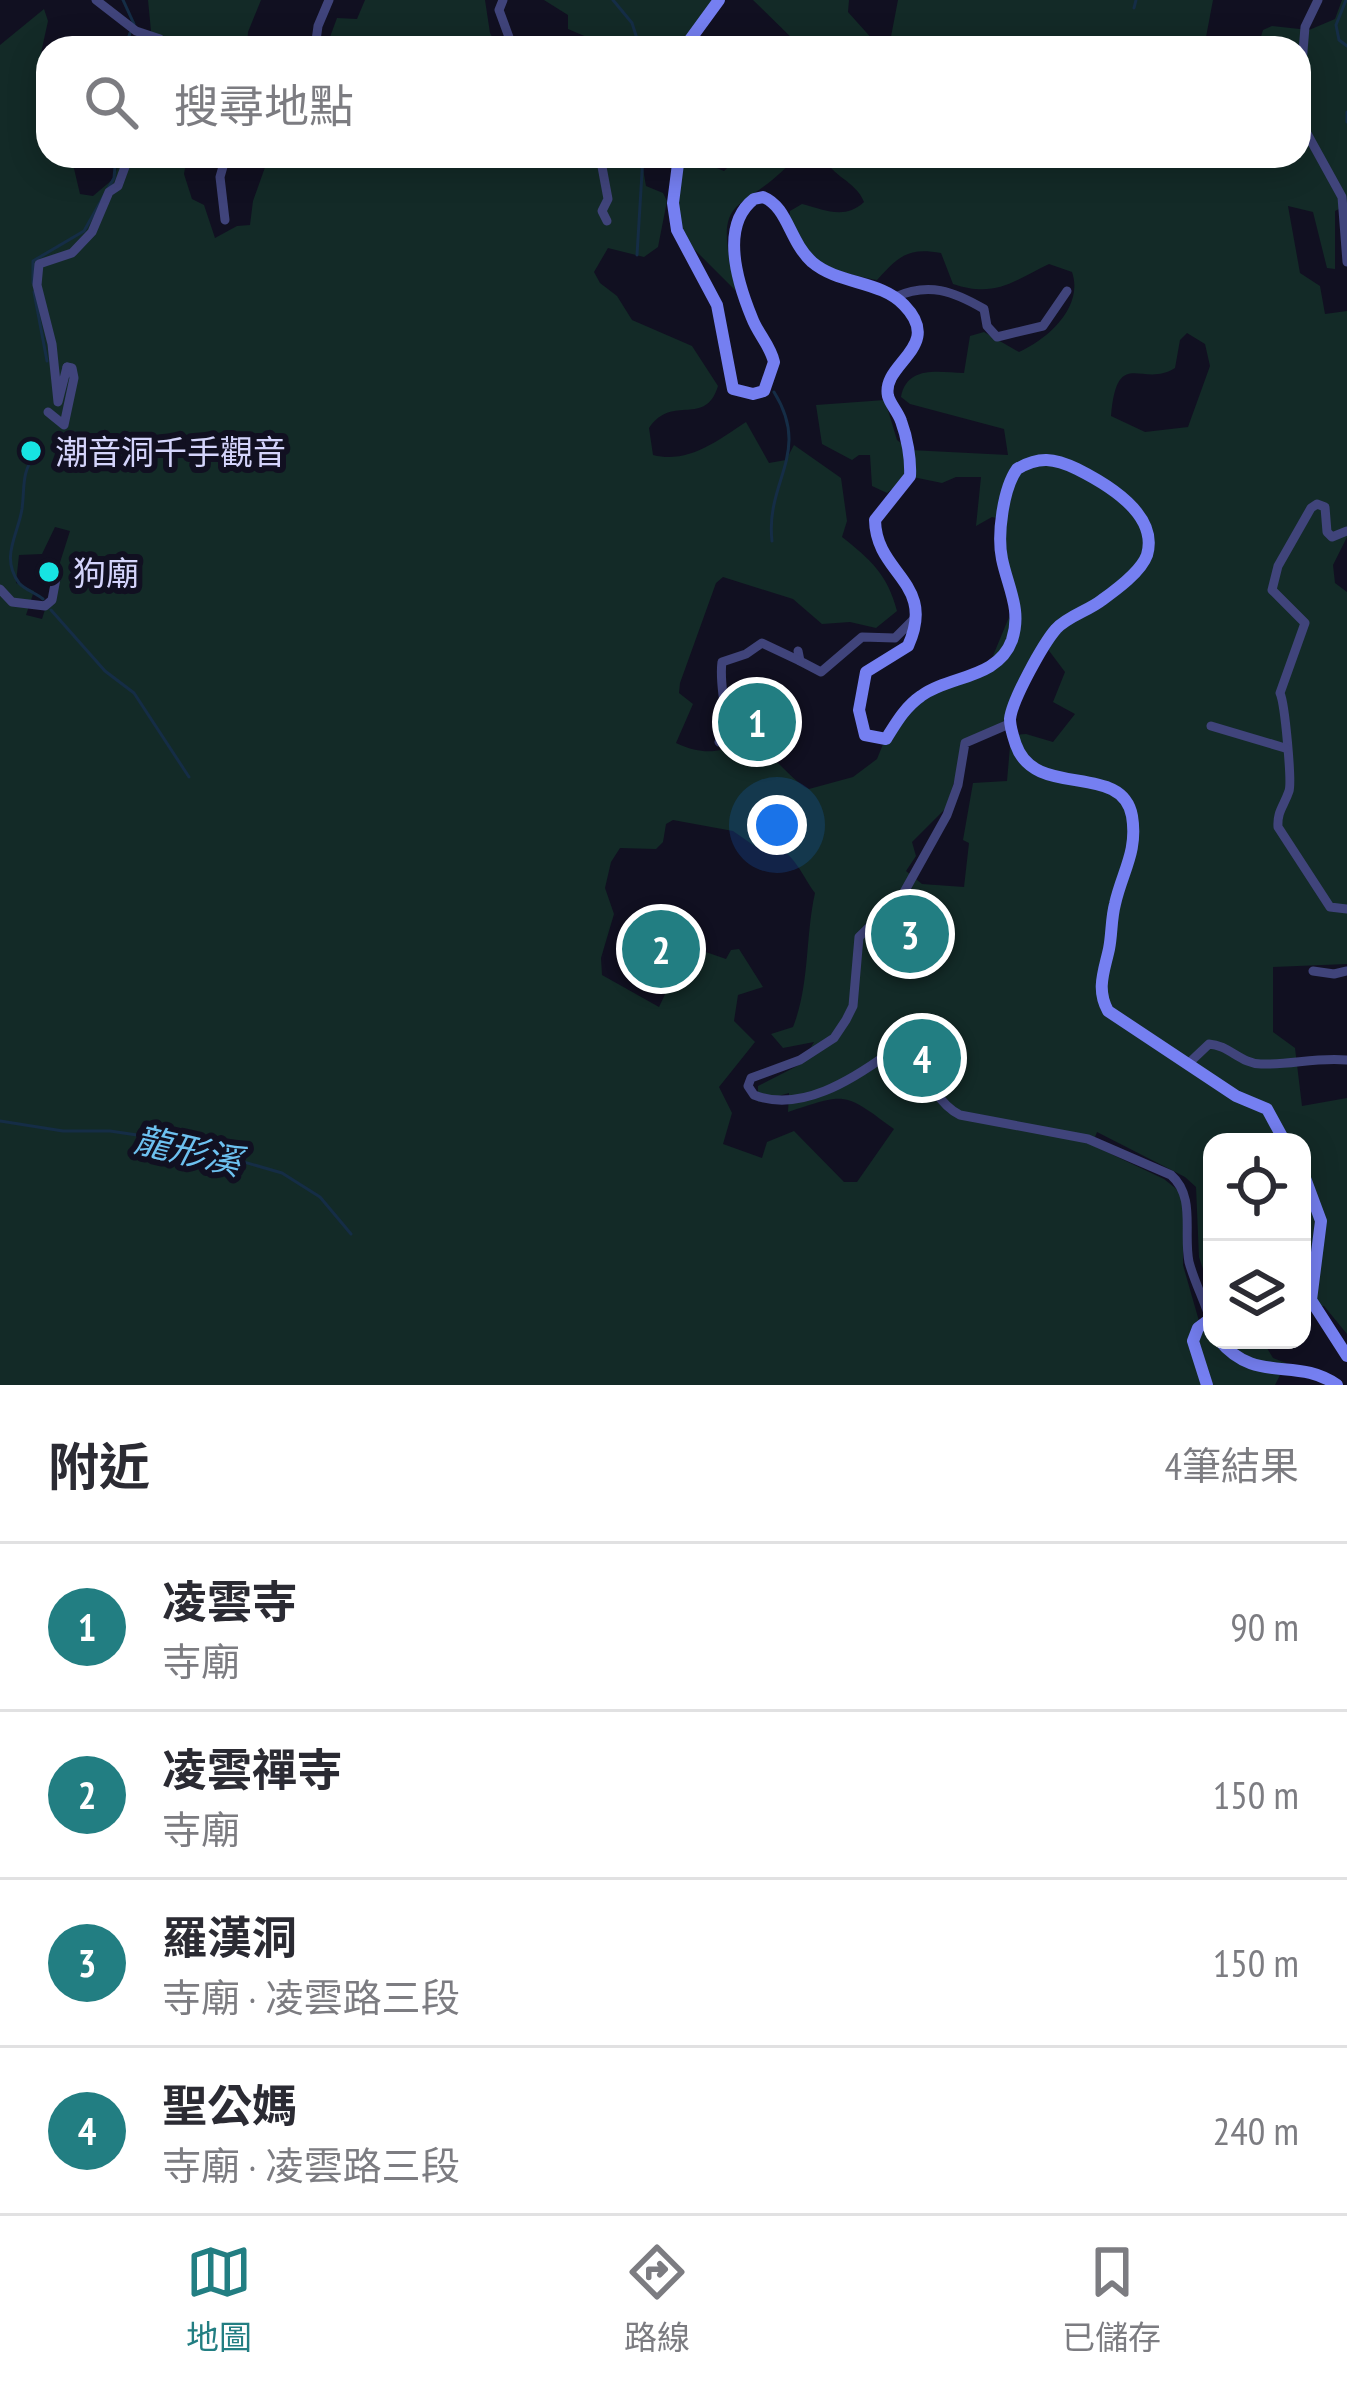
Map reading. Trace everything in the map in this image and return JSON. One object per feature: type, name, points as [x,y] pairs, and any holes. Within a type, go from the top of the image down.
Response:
[{"type":"street","points":[[96,0],[132,28],[152,36]]},
{"type":"street","points":[[316,36],[329,0]]},
{"type":"street","points":[[503,0],[499,10],[509,36]]},
{"type":"street","points":[[693,36],[719,0]]},
{"type":"street","points":[[1304,36],[1318,0]]},
{"type":"street","points":[[1311,141],[1342,197],[1347,262]]},
{"type":"street","points":[[48,412],[64,425],[74,378],[67,367],[58,403],[52,344],[37,285],[38,264],[72,253],[92,232],[125,168]]},
{"type":"street","points":[[223,168],[225,220]]},
{"type":"street","points":[[602,168],[608,199],[602,211],[607,221]]},
{"type":"street","points":[[678,168],[673,203],[678,237],[717,305],[733,388],[764,392],[774,362],[752,320],[733,237],[738,220],[754,200],[763,197],[782,210],[795,243],[825,272],[895,297],[917,328],[916,343],[889,385],[888,395],[901,420],[910,476],[875,520],[879,545],[916,598],[917,615],[908,646],[874,663],[862,680],[861,728],[874,740],[886,739],[919,697],[992,666],[1004,655],[1016,620],[1000,543],[1009,486],[1017,469],[1053,459],[1109,485],[1124,497],[1142,524],[1147,554],[1142,564],[1100,602],[1058,626],[1013,706],[1010,724],[1019,754],[1030,769],[1114,790],[1132,814],[1132,857],[1115,903],[1101,979],[1108,1011],[1236,1096],[1267,1108],[1280,1133]]},
{"type":"street","points":[[895,297],[916,288],[957,293],[984,309],[987,326],[997,337],[1043,326],[1067,291]]},
{"type":"street","points":[[1347,532],[1332,537],[1327,532],[1325,507],[1311,508],[1272,590],[1305,622],[1280,693],[1286,708],[1291,788],[1277,813],[1278,827],[1330,907],[1347,909]]},
{"type":"street","points":[[0,590],[12,602],[45,606],[52,600],[57,572]]},
{"type":"street","points":[[719,742],[725,709],[722,662],[762,643],[799,656],[821,672],[856,641],[895,638],[917,615]]},
{"type":"street","points":[[1010,724],[964,743],[958,785],[947,815],[903,894],[860,937],[853,1006],[834,1038],[800,1060],[751,1078],[748,1091],[776,1101],[830,1089],[920,1031],[938,1094],[947,1108],[960,1115],[1088,1139],[1171,1175],[1186,1196],[1190,1262],[1203,1299]]},
{"type":"street","points":[[1210,726],[1285,748]]},
{"type":"street","points":[[1313,971],[1334,974],[1347,970]]},
{"type":"street","points":[[1190,1062],[1209,1044],[1256,1064],[1316,1057],[1347,1060]]},
{"type":"street","points":[[1311,1194],[1321,1221],[1311,1300],[1347,1356]]},
{"type":"street","points":[[1203,1326],[1193,1341],[1207,1385]]},
{"type":"street","points":[[1225,1349],[1232,1360],[1263,1380],[1321,1376],[1337,1385]]},
{"type":"green space","points":[[148,0],[261,0],[248,36],[153,36]]},
{"type":"green space","points":[[365,0],[485,0],[492,36],[330,36],[337,18],[357,19]]},
{"type":"green space","points":[[544,0],[711,0],[711,7],[688,36],[584,36],[568,29],[568,15]]},
{"type":"green space","points":[[753,0],[849,0],[848,12],[870,36],[790,36]]},
{"type":"green space","points":[[898,0],[1213,0],[1206,36],[891,36]]},
{"type":"green space","points":[[1342,0],[1347,0],[1347,229],[1341,208],[1335,211],[1335,269],[1327,268],[1313,212],[1288,206],[1300,273],[1320,286],[1325,314],[1347,311],[1347,537],[1333,565],[1335,583],[1347,592],[1347,964],[1273,967],[1273,1032],[1295,1048],[1302,1106],[1347,1098],[1347,1334],[1324,1306],[1311,1305],[1311,1133],[1203,1133],[1203,1269],[1196,1187],[1097,1132],[1092,1145],[1179,1191],[1183,1265],[1199,1321],[1203,1321],[1203,1349],[1268,1349],[1273,1358],[1286,1363],[1275,1385],[0,1385],[0,45],[44,9],[48,21],[45,36],[36,36],[36,168],[74,168],[80,194],[93,196],[112,180],[118,168],[185,168],[192,199],[204,205],[215,238],[250,225],[265,168],[644,168],[646,186],[663,193],[667,201],[658,247],[644,257],[608,248],[594,272],[632,320],[692,346],[718,386],[705,405],[658,418],[649,428],[653,455],[690,454],[746,422],[769,463],[786,460],[794,445],[841,478],[847,521],[842,537],[877,569],[897,611],[876,628],[850,622],[822,624],[793,599],[723,577],[716,583],[680,683],[679,693],[693,704],[676,743],[700,751],[762,751],[809,789],[853,777],[877,759],[892,722],[906,708],[990,663],[1012,610],[1001,519],[992,517],[976,526],[981,477],[956,477],[942,483],[908,476],[887,493],[872,486],[870,455],[852,460],[822,444],[816,405],[885,400],[897,440],[910,450],[1008,455],[1004,429],[910,404],[901,397],[904,387],[925,373],[964,373],[970,336],[984,332],[1019,352],[1030,346],[1061,320],[1074,285],[1072,272],[1049,264],[1003,286],[968,288],[953,284],[941,253],[930,251],[905,255],[877,280],[818,262],[797,242],[790,211],[802,204],[850,211],[864,202],[831,168],[1311,168],[1311,36],[1261,36],[1272,26],[1309,30],[1335,19]],"holes":[[[1187,333],[1205,344],[1210,366],[1188,427],[1145,432],[1111,416],[1114,394],[1125,375],[1175,368],[1180,340]],[[55,527],[70,531],[42,619],[26,615],[34,591],[16,583],[19,555],[42,554]],[[1047,648],[1065,672],[1053,702],[1075,714],[1053,742],[1011,735],[1007,781],[973,783],[963,840],[969,843],[964,887],[922,884],[906,871],[916,856],[912,842],[946,808],[966,743],[1013,716]],[[673,820],[733,831],[756,847],[785,852],[815,893],[798,1011],[793,1027],[771,1034],[783,1048],[814,1042],[801,1064],[758,1086],[758,1102],[789,1093],[788,1112],[844,1099],[894,1129],[857,1182],[844,1182],[794,1131],[767,1142],[762,1158],[723,1144],[732,1113],[719,1087],[755,1042],[734,1021],[738,995],[763,987],[739,949],[731,950],[726,959],[700,950],[679,965],[659,1007],[602,975],[601,958],[614,914],[605,888],[620,848],[656,849],[663,842],[666,824]]]},
{"type":"green space","points":[[682,168],[785,168],[735,208],[729,219],[729,257],[736,291],[675,230]]},
{"type":"waterway","points":[[123,0],[134,24]]},
{"type":"waterway","points":[[613,0],[636,36]]},
{"type":"waterway","points":[[1134,8],[1136,0]]},
{"type":"waterway","points":[[1346,0],[1336,25],[1339,40],[1347,46]]},
{"type":"waterway","points":[[1347,112],[1347,122]]},
{"type":"waterway","points":[[33,283],[33,261],[84,231],[115,168]]},
{"type":"waterway","points":[[637,255],[642,168]]},
{"type":"waterway","points":[[34,292],[47,361]]},
{"type":"waterway","points":[[772,541],[789,433],[774,392]]},
{"type":"waterway","points":[[35,454],[26,474],[11,564],[19,583],[43,599]]},
{"type":"waterway","points":[[51,610],[105,671],[134,693],[189,777]]},
{"type":"waterway","name":"龍形溪","points":[[0,1121],[164,1139],[282,1173],[320,1197],[351,1234]]},
{"type":"place","name":"潮音洞千手觀音","points":[[31,451]]},
{"type":"place","name":"狗廟","points":[[49,572]]},
{"type":"place","name":"凌雲寺","points":[[757,722]]},
{"type":"place","name":"羅漢洞","points":[[910,934]]},
{"type":"place","name":"凌雲禪寺","points":[[661,949]]},
{"type":"place","name":"聖公媽","points":[[922,1058]]}]
